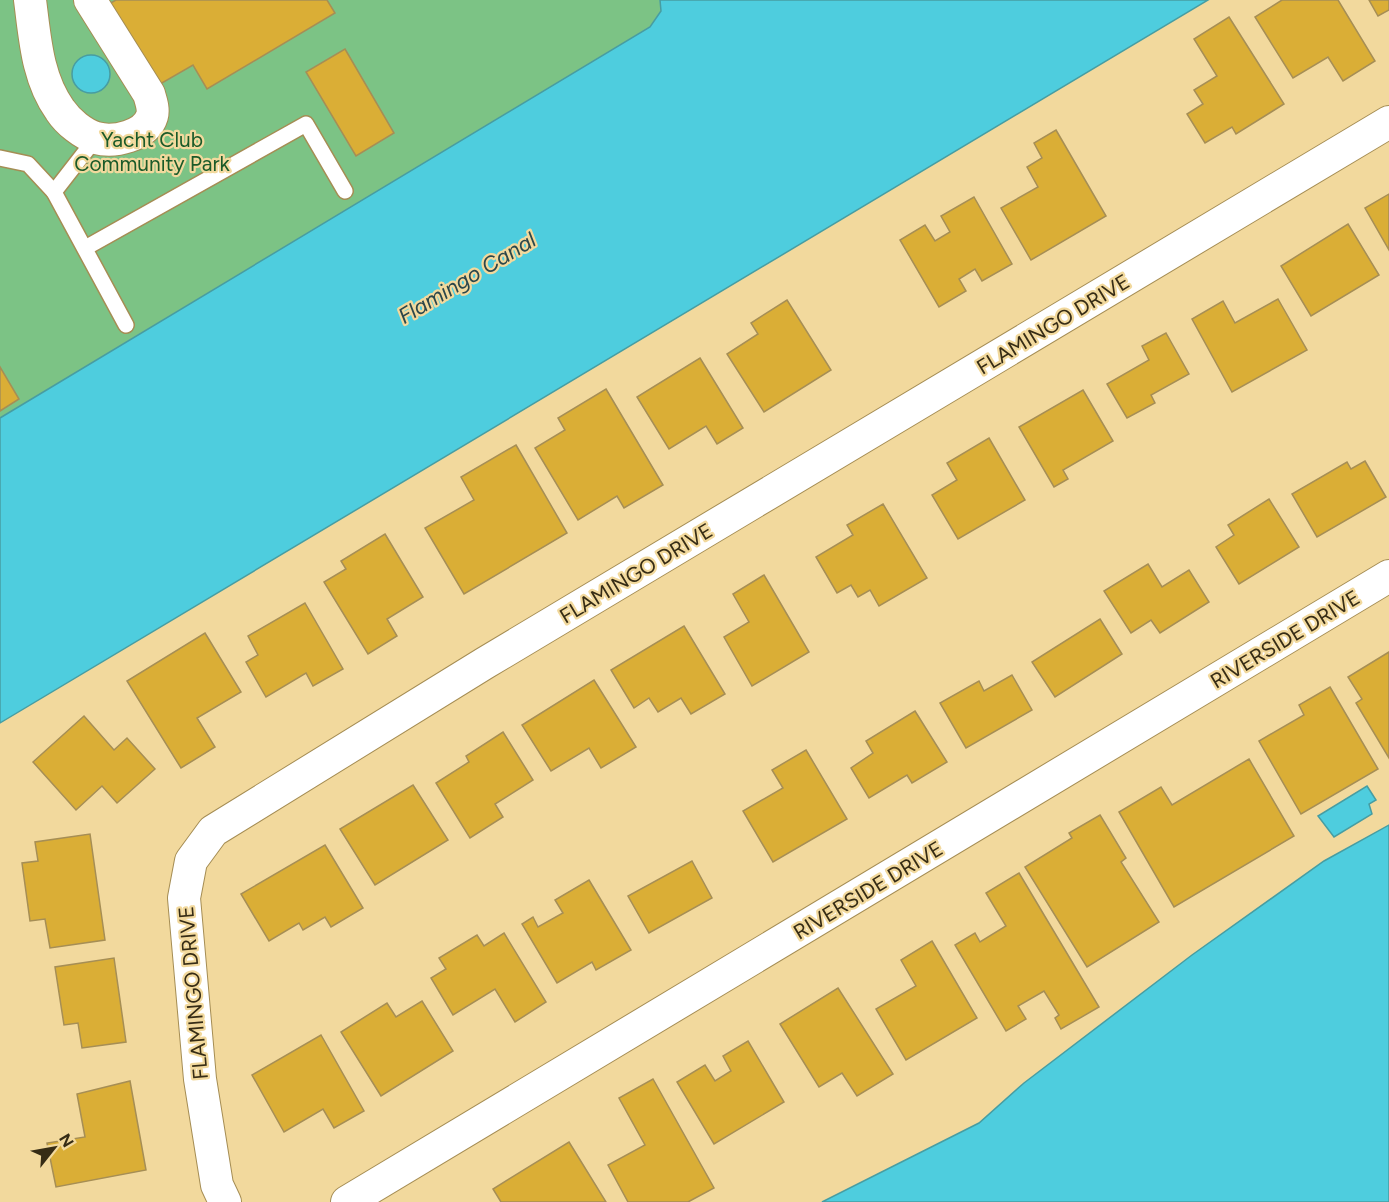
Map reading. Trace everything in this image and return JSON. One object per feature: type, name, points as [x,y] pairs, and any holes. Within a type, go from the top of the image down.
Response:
[{"type":"street","points":[[34,1],[38,58],[48,89],[61,111],[75,126],[96,138],[110,140],[135,134],[147,124],[152,116],[153,105],[149,94],[90,0]]},
{"type":"street","name":"FLAMINGO DRIVE","points":[[225,1202],[217,1185],[200,1079],[184,898],[191,861],[213,831],[495,657],[1389,122]]},
{"type":"street","name":"RIVERSIDE DRIVE","points":[[347,1202],[1389,576]]},
{"type":"lane","points":[[87,247],[306,124],[345,191]]},
{"type":"lane","points":[[54,192],[96,138]]},
{"type":"lane","points":[[0,158],[28,164],[54,192],[87,247],[126,325]]},
{"type":"green space","name":"Yacht Club Community Park","points":[[0,0],[661,0],[671,17],[0,418]]},
{"type":"water","name":"Flamingo Canal","points":[[660,0],[1208,0],[0,723],[0,418],[650,27],[661,11]]},
{"type":"water","points":[[91,55],[104,61],[110,74],[104,87],[91,93],[78,87],[72,74],[78,61]]},
{"type":"water","points":[[1367,786],[1376,800],[1369,804],[1372,814],[1334,837],[1318,816]]},
{"type":"water","points":[[1389,825],[1389,1202],[822,1202],[979,1123],[1024,1083],[1192,955],[1324,861]]},
{"type":"building","points":[[116,0],[327,0],[335,13],[207,89],[193,65],[155,87],[107,5]]},
{"type":"building","points":[[1282,0],[1338,0],[1375,61],[1343,81],[1328,57],[1293,78],[1255,17]]},
{"type":"building","points":[[1369,0],[1389,0],[1389,10],[1378,16]]},
{"type":"building","points":[[1229,17],[1284,104],[1236,134],[1232,127],[1205,143],[1187,114],[1203,104],[1194,90],[1217,76],[1194,39]]},
{"type":"building","points":[[345,49],[394,133],[356,156],[306,72]]},
{"type":"building","points":[[1056,130],[1106,216],[1031,260],[1001,208],[1038,187],[1027,167],[1042,158],[1034,143]]},
{"type":"building","points":[[1389,194],[1389,250],[1365,208]]},
{"type":"building","points":[[974,197],[1012,264],[982,281],[975,269],[959,279],[966,291],[939,307],[900,240],[925,225],[935,241],[950,232],[941,216]]},
{"type":"building","points":[[1348,224],[1379,275],[1311,316],[1281,266]]},
{"type":"building","points":[[1278,299],[1307,350],[1232,392],[1192,319],[1223,301],[1235,323]]},
{"type":"building","points":[[787,300],[831,370],[764,412],[727,354],[758,334],[751,323]]},
{"type":"building","points":[[1166,333],[1189,374],[1151,395],[1155,403],[1127,418],[1107,384],[1149,360],[1142,346]]},
{"type":"building","points":[[700,358],[743,428],[717,444],[706,426],[669,449],[637,397]]},
{"type":"building","points":[[0,367],[19,399],[0,411]]},
{"type":"building","points":[[606,389],[663,485],[624,508],[617,496],[578,520],[535,448],[565,430],[558,418]]},
{"type":"building","points":[[1083,390],[1113,441],[1063,470],[1068,479],[1054,487],[1019,427]]},
{"type":"building","points":[[989,438],[1025,500],[958,539],[932,495],[957,480],[947,463]]},
{"type":"building","points":[[516,445],[567,533],[464,594],[425,528],[474,500],[461,477]]},
{"type":"building","points":[[1365,461],[1386,497],[1317,537],[1292,494],[1347,462],[1351,469]]},
{"type":"building","points":[[1269,499],[1299,547],[1239,584],[1216,547],[1234,535],[1228,525]]},
{"type":"building","points":[[883,504],[927,578],[879,606],[870,590],[858,597],[851,585],[837,593],[816,557],[853,535],[847,525]]},
{"type":"building","points":[[385,534],[423,597],[387,619],[397,636],[368,654],[324,582],[346,569],[341,561]]},
{"type":"building","points":[[1148,564],[1162,587],[1189,570],[1209,602],[1160,633],[1151,620],[1131,633],[1104,591]]},
{"type":"building","points":[[764,575],[809,652],[752,686],[724,637],[749,622],[733,594]]},
{"type":"building","points":[[305,603],[343,669],[313,686],[306,673],[266,697],[246,662],[258,655],[248,636]]},
{"type":"building","points":[[1100,619],[1122,654],[1055,697],[1032,662]]},
{"type":"building","points":[[684,626],[725,694],[691,714],[681,698],[658,712],[649,698],[634,708],[611,670]]},
{"type":"building","points":[[205,633],[241,692],[197,718],[215,747],[181,768],[127,681]]},
{"type":"building","points":[[1389,652],[1389,758],[1356,703],[1362,699],[1348,677]]},
{"type":"building","points":[[1012,675],[1032,710],[966,748],[940,703],[979,681],[984,691]]},
{"type":"building","points":[[594,680],[636,747],[601,768],[589,748],[551,771],[522,725]]},
{"type":"building","points":[[1330,687],[1378,769],[1301,814],[1259,741],[1304,715],[1299,705]]},
{"type":"building","points":[[915,711],[947,762],[912,783],[907,775],[869,798],[851,768],[873,753],[866,741]]},
{"type":"building","points":[[84,716],[114,750],[127,738],[155,769],[117,803],[102,786],[76,810],[33,762]]},
{"type":"building","points":[[503,732],[533,780],[495,804],[503,817],[470,838],[436,783],[469,762],[466,756]]},
{"type":"building","points":[[806,750],[847,819],[773,862],[743,811],[783,788],[772,770]]},
{"type":"building","points":[[1249,759],[1294,836],[1174,907],[1119,812],[1161,787],[1172,805]]},
{"type":"building","points":[[413,785],[448,840],[375,885],[340,829]]},
{"type":"building","points":[[1100,815],[1126,858],[1121,862],[1159,922],[1087,967],[1025,867],[1072,838],[1069,833]]},
{"type":"building","points":[[90,834],[105,940],[50,948],[45,919],[30,921],[22,863],[38,861],[35,842]]},
{"type":"building","points":[[325,845],[363,908],[331,927],[325,917],[303,930],[299,923],[269,941],[241,894]]},
{"type":"building","points":[[692,861],[712,898],[649,933],[628,896]]},
{"type":"building","points":[[1019,873],[1099,1007],[1061,1029],[1055,1018],[1059,1015],[1044,991],[1018,1006],[1026,1019],[1006,1031],[955,945],[975,933],[980,942],[1006,926],[986,893]]},
{"type":"building","points":[[589,880],[631,950],[596,970],[592,962],[557,983],[522,924],[533,917],[538,927],[563,913],[555,900]]},
{"type":"building","points":[[504,933],[546,1002],[515,1022],[495,989],[453,1015],[431,978],[446,969],[439,958],[477,935],[484,946]]},
{"type":"building","points":[[932,941],[977,1018],[906,1060],[876,1009],[916,986],[901,960]]},
{"type":"building","points":[[114,958],[126,1042],[82,1048],[78,1023],[64,1025],[55,967]]},
{"type":"building","points":[[838,988],[893,1074],[857,1096],[842,1073],[819,1087],[780,1024]]},
{"type":"building","points":[[422,1001],[453,1051],[381,1096],[341,1032],[387,1003],[396,1017]]},
{"type":"building","points":[[321,1035],[364,1111],[334,1128],[323,1109],[284,1132],[252,1075]]},
{"type":"building","points":[[748,1041],[784,1102],[714,1144],[677,1082],[705,1065],[715,1081],[731,1071],[723,1056]]},
{"type":"building","points":[[653,1079],[714,1188],[688,1202],[628,1202],[608,1165],[645,1145],[619,1098]]},
{"type":"building","points":[[130,1081],[146,1170],[56,1187],[47,1143],[85,1137],[77,1094]]},
{"type":"building","points":[[569,1142],[606,1202],[501,1202],[493,1189]]}]
